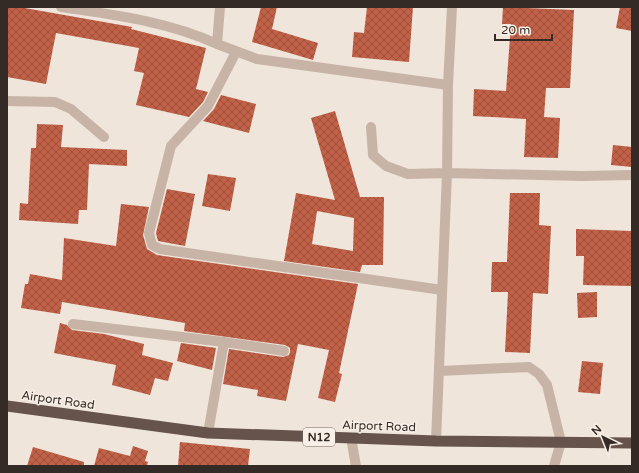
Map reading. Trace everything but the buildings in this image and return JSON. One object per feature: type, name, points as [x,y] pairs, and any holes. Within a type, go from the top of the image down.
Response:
[{"type":"highway","name":"Airport Road","points":[[7,406],[208,433],[436,441],[632,443]]},
{"type":"street","points":[[61,7],[148,20],[196,34],[236,52],[257,59],[448,85]]},
{"type":"street","points":[[217,44],[220,7]]},
{"type":"street","points":[[436,441],[452,7]]},
{"type":"street","points":[[236,52],[208,106],[171,146],[149,233],[152,244],[160,249],[442,290]]},
{"type":"street","points":[[7,101],[54,102],[72,109],[104,137]]},
{"type":"street","points":[[370,127],[373,155],[386,166],[408,174],[447,172],[582,176],[632,175]]},
{"type":"street","points":[[73,324],[284,350]]},
{"type":"street","points":[[208,433],[224,342]]},
{"type":"street","points":[[439,371],[529,367],[539,374],[547,385],[561,442],[554,466]]},
{"type":"street","points":[[351,438],[356,466]]}]
